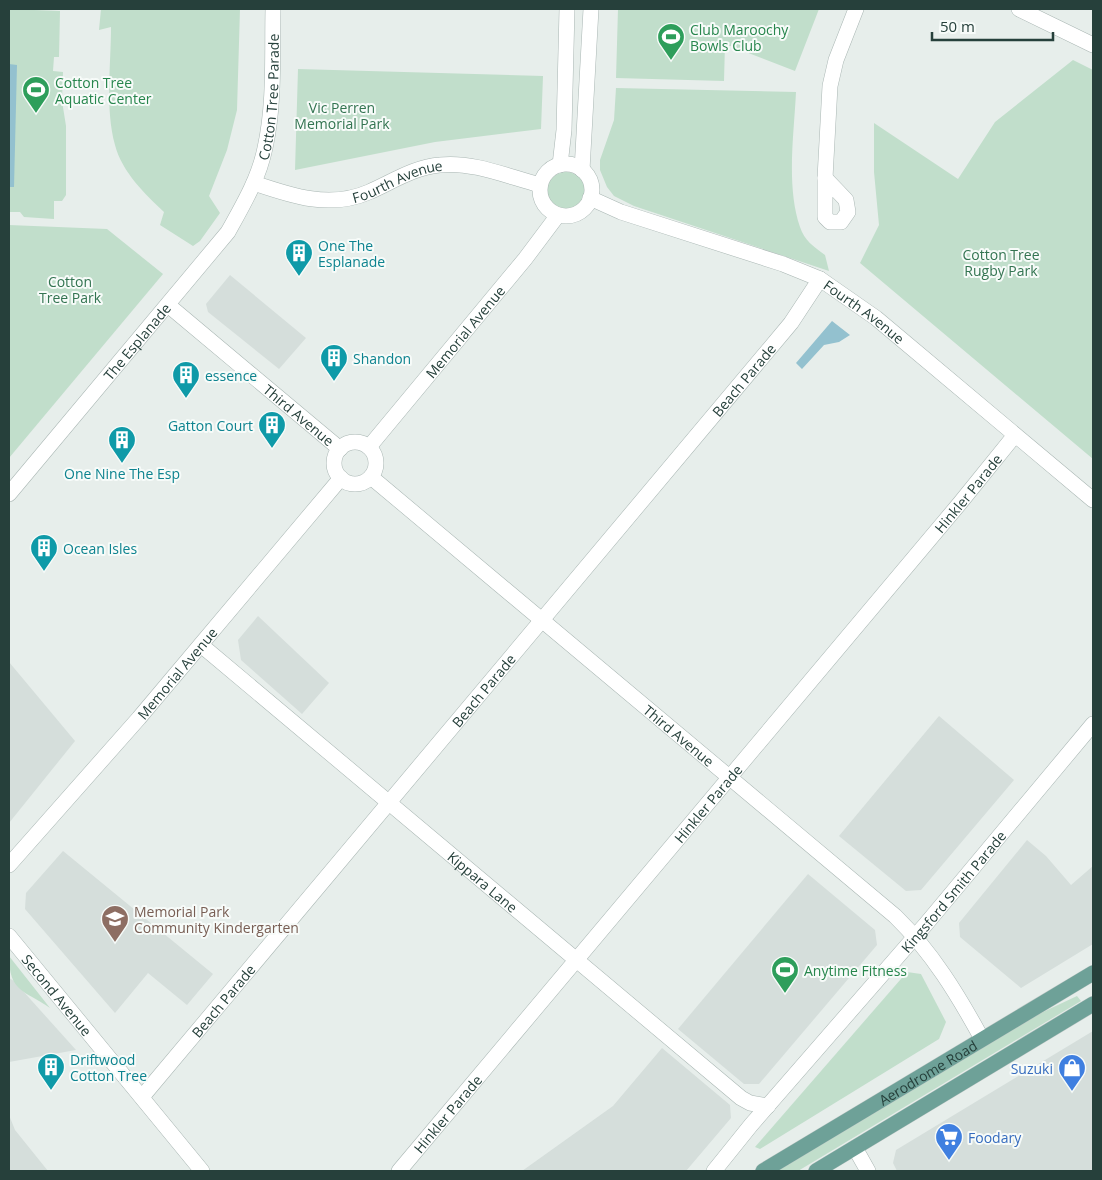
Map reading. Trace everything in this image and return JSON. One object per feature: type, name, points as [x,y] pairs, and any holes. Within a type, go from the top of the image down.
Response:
[{"type":"main road","name":"Aerodrome Road","points":[[762,1171],[1093,973]]},
{"type":"main road","name":"Aerodrome Road","points":[[816,1171],[1093,1004]]},
{"type":"street","name":"Cotton Tree Parade","points":[[254,183],[265,148],[270,114],[273,9]]},
{"type":"street","points":[[560,165],[564,130],[567,9]]},
{"type":"street","points":[[582,170],[591,9]]},
{"type":"street","points":[[825,178],[830,86],[836,60],[856,9]]},
{"type":"street","points":[[1019,9],[1093,46]]},
{"type":"street","name":"Fourth Avenue","points":[[254,183],[311,200],[335,201],[366,193],[415,170],[439,164],[459,164],[540,185]]},
{"type":"street","points":[[560,165],[575,166],[582,170],[591,183],[590,198],[587,206],[574,215],[558,215],[545,206],[542,200],[540,185],[548,172],[560,165]]},
{"type":"street","name":"The Esplanade","points":[[9,494],[228,232],[254,183]]},
{"type":"street","name":"Fourth Avenue","points":[[590,198],[621,212],[783,264],[820,279],[870,313],[1093,500]]},
{"type":"street","name":"Memorial Avenue","points":[[369,447],[525,259],[558,215]]},
{"type":"street","name":"Beach Parade","points":[[142,1097],[791,323],[820,279]]},
{"type":"street","name":"Third Avenue","points":[[168,305],[340,449]]},
{"type":"street","name":"Hinkler Parade","points":[[399,1171],[1015,435]]},
{"type":"street","points":[[351,442],[364,444],[369,447],[376,458],[371,477],[359,484],[346,482],[341,478],[337,473],[334,461],[340,449],[351,442]]},
{"type":"street","name":"Third Avenue","points":[[371,477],[871,894],[916,936],[937,964],[982,1040]]},
{"type":"street","name":"Memorial Avenue","points":[[9,865],[201,645],[341,478]]},
{"type":"street","name":"Kippara Lane","points":[[201,645],[741,1098],[750,1103],[768,1106]]},
{"type":"street","name":"Kingsford Smith Parade","points":[[714,1171],[916,936],[1093,724]]},
{"type":"street","name":"Second Avenue","points":[[9,936],[202,1171]]},
{"type":"street","points":[[855,1148],[868,1171]]},
{"type":"shaded area","points":[[230,275],[306,338],[279,369],[208,312],[206,304]]},
{"type":"shaded area","points":[[258,616],[329,683],[302,714],[241,660],[238,640]]},
{"type":"shaded area","points":[[9,662],[75,741],[9,823]]},
{"type":"shaded area","points":[[939,716],[1014,780],[921,890],[906,891],[839,836]]},
{"type":"shaded area","points":[[1027,840],[1046,856],[1071,885],[1093,866],[1093,944],[1021,988],[960,937],[959,923]]},
{"type":"shaded area","name":"Memorial Park Community Kindergarten","points":[[63,851],[213,974],[187,1005],[148,973],[115,1013],[25,909],[26,893]]},
{"type":"shaded area","points":[[808,874],[875,930],[877,945],[759,1084],[744,1084],[678,1029]]},
{"type":"shaded area","points":[[9,978],[14,981],[76,1050],[9,1062]]},
{"type":"shaded area","points":[[1093,1031],[1093,1171],[897,1171],[893,1163],[896,1150]]},
{"type":"shaded area","points":[[662,1048],[730,1105],[731,1118],[686,1171],[522,1171],[613,1106]]},
{"type":"shaded area","points":[[9,1115],[15,1130],[48,1171],[9,1171]]},
{"type":"green space","name":"Cotton Tree Aquatic Center","points":[[9,9],[60,11],[59,57],[54,57],[53,71],[63,72],[62,101],[66,126],[66,195],[62,201],[54,201],[54,219],[24,217],[20,212],[9,212]]},
{"type":"green space","points":[[101,9],[240,9],[237,110],[227,150],[209,196],[220,213],[200,241],[193,246],[160,225],[164,212],[135,182],[118,155],[110,116],[111,27],[99,30]]},
{"type":"green space","name":"Club Maroochy Bowls Club","points":[[618,9],[819,9],[795,71],[725,44],[724,81],[616,78]]},
{"type":"green space","name":"Cotton Tree Rugby Park","points":[[1073,60],[1093,70],[1093,459],[860,263],[879,225],[874,172],[874,123],[958,179],[995,122]]},
{"type":"green space","name":"Vic Perren Memorial Park","points":[[298,69],[543,76],[541,129],[435,142],[295,170]]},
{"type":"green space","points":[[616,88],[796,92],[792,160],[793,195],[800,227],[804,236],[825,255],[829,271],[634,206],[614,196],[607,187],[600,170],[600,160],[614,120]]},
{"type":"green space","points":[[566,172],[579,178],[585,191],[579,204],[566,210],[553,204],[547,191],[553,178]]},
{"type":"green space","name":"Cotton Tree Park","points":[[9,225],[107,229],[163,274],[9,458]]},
{"type":"green space","points":[[9,956],[50,1008],[15,984],[10,968]]},
{"type":"green space","points":[[907,972],[921,974],[946,1022],[939,1039],[760,1149],[755,1147]]},
{"type":"green space","points":[[1077,996],[1081,1001],[798,1171],[773,1171],[1026,1020]]},
{"type":"water","points":[[9,64],[17,65],[14,187],[9,187]]},
{"type":"water","points":[[832,321],[850,335],[839,342],[824,345],[802,369],[796,363]]},
{"type":"place","name":"Club Maroochy Bowls Club","points":[[671,61]]},
{"type":"place","name":"Cotton Tree Aquatic Center","points":[[36,114]]},
{"type":"place","name":"One The Esplanade","points":[[299,277]]},
{"type":"place","name":"Shandon","points":[[334,382]]},
{"type":"place","name":"essence","points":[[186,399]]},
{"type":"place","name":"Gatton Court","points":[[272,449]]},
{"type":"place","name":"One Nine The Esp","points":[[122,464]]},
{"type":"place","name":"Ocean Isles","points":[[44,572]]},
{"type":"place","name":"Memorial Park Community Kindergarten","points":[[115,943]]},
{"type":"place","name":"Anytime Fitness","points":[[785,994]]},
{"type":"place","name":"Driftwood Cotton Tree","points":[[51,1091]]},
{"type":"place","name":"Suzuki","points":[[1072,1092]]},
{"type":"place","name":"Foodary","points":[[949,1161]]}]
